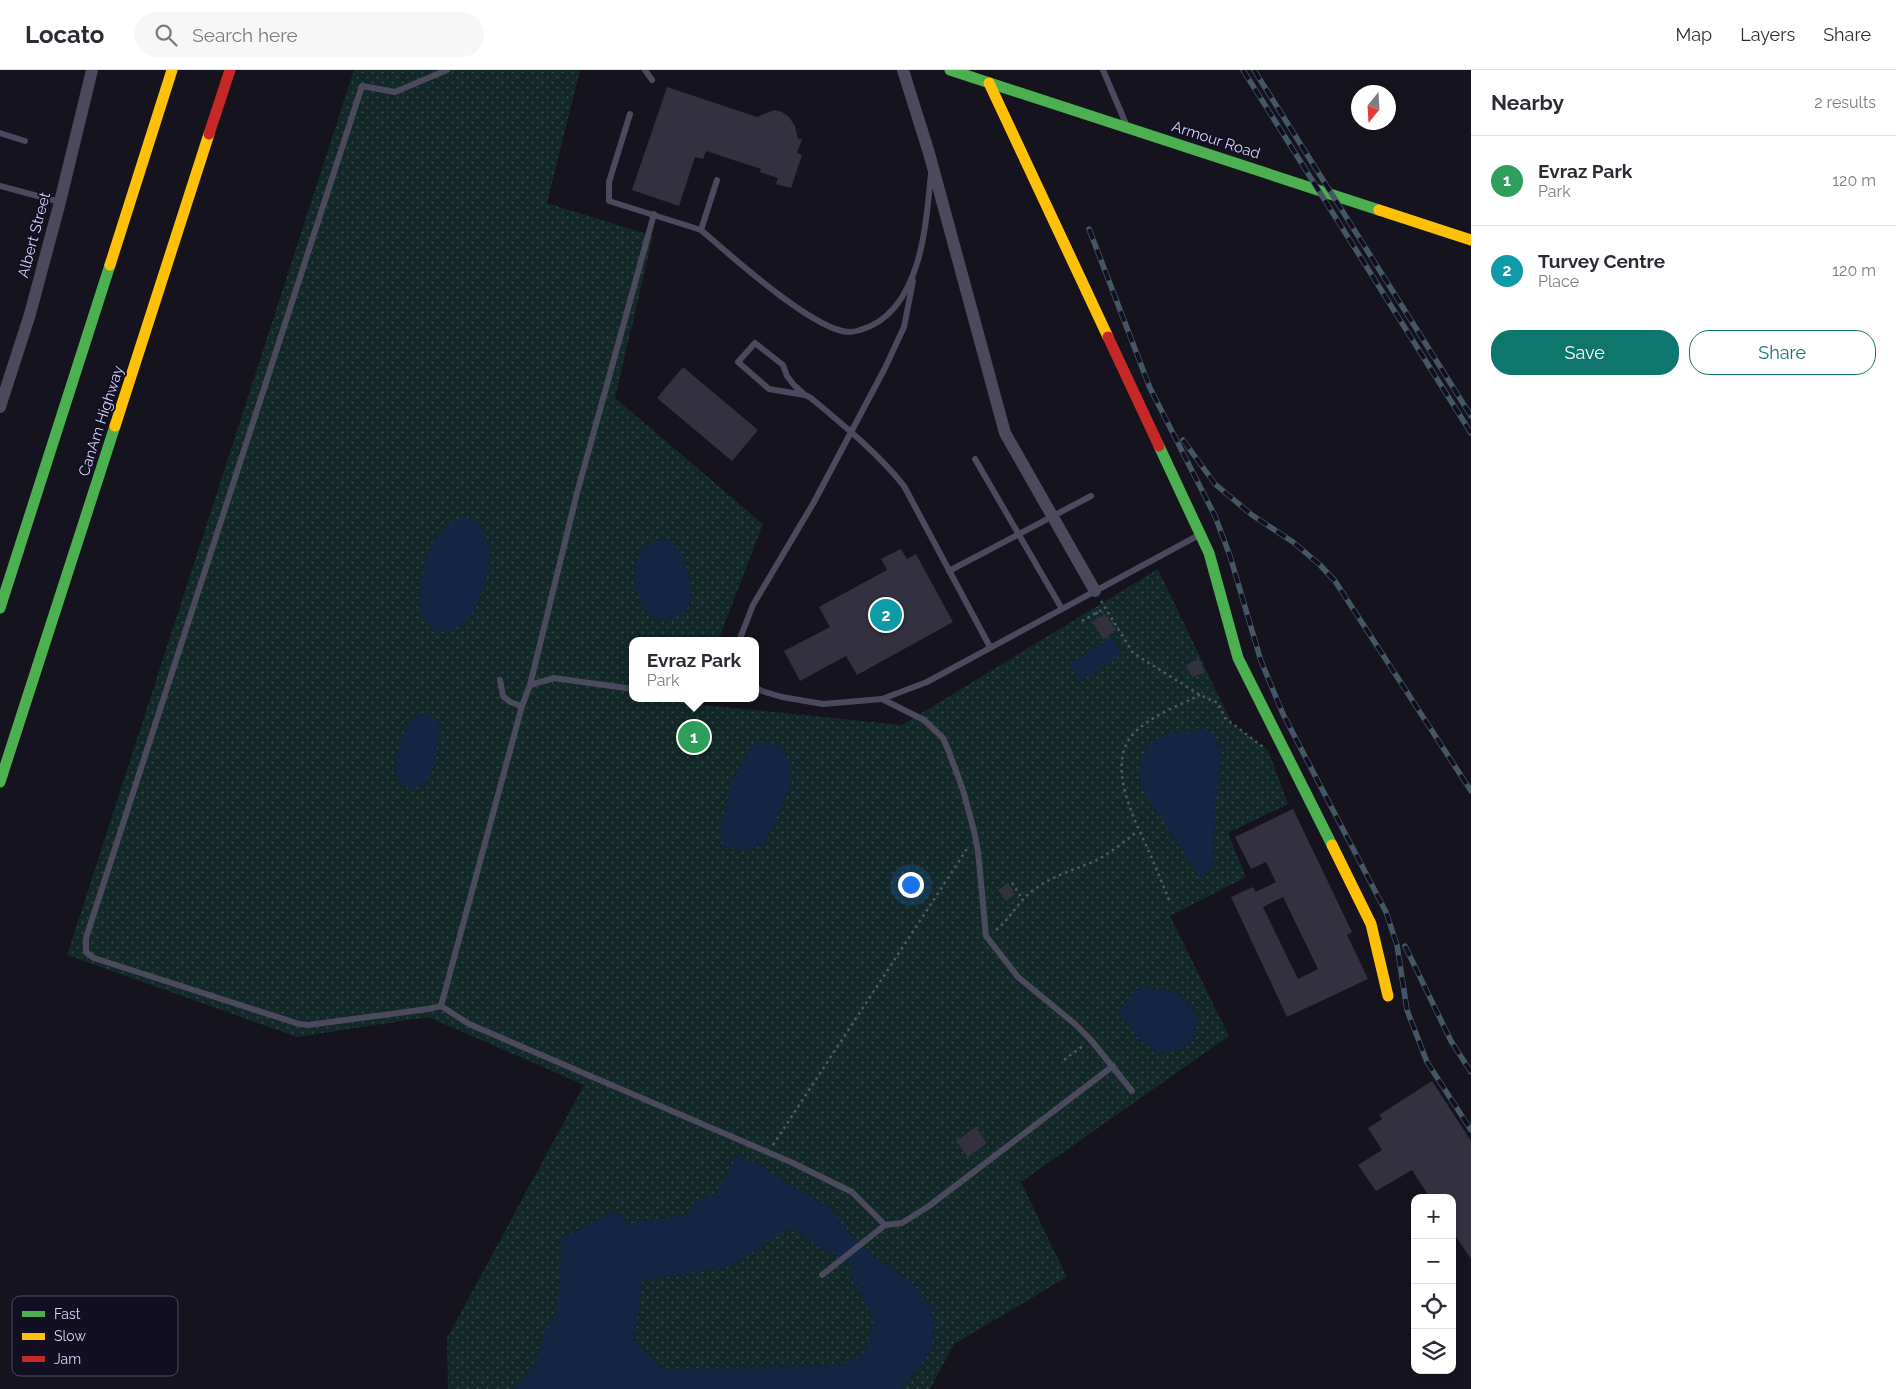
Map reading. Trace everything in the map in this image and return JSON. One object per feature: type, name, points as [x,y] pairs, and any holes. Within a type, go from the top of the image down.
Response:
[{"type":"street","name":"Albert Street","points":[[0,407],[30,314],[92,70]]},
{"type":"street","points":[[0,608],[172,70]]},
{"type":"street","name":"CanAm Highway","points":[[0,782],[230,70]]},
{"type":"street","points":[[903,70],[1005,433],[1095,591]]},
{"type":"street","name":"Armour Road","points":[[950,70],[1471,240]]},
{"type":"street","points":[[989,82],[1209,553],[1238,658],[1371,924],[1388,996]]},
{"type":"lane","points":[[447,70],[396,92],[362,86],[86,938],[86,952],[94,958],[299,1024],[428,1010],[441,1006],[469,1024],[769,1153],[852,1192],[885,1225]]},
{"type":"lane","points":[[645,70],[652,80]]},
{"type":"lane","points":[[1103,70],[1128,127]]},
{"type":"lane","points":[[630,114],[609,182],[609,201],[701,230],[760,279],[811,317],[829,327],[850,332],[872,327],[892,312],[908,287],[918,260]]},
{"type":"lane","points":[[0,133],[25,140]]},
{"type":"lane","points":[[741,637],[753,605],[814,502],[886,368],[904,327],[924,226],[932,168]]},
{"type":"lane","points":[[701,230],[717,180]]},
{"type":"lane","points":[[0,186],[60,202]]},
{"type":"lane","points":[[441,1006],[522,706],[530,685],[577,493],[654,214]]},
{"type":"lane","points":[[805,395],[769,389],[738,362],[755,343],[783,365],[787,376],[805,395],[851,432],[893,473],[904,486],[990,648]]},
{"type":"lane","points":[[974,459],[1062,609]]},
{"type":"lane","points":[[949,571],[1091,496]]},
{"type":"lane","points":[[759,689],[782,697],[823,704],[882,700],[926,682],[1200,534]]},
{"type":"lane","points":[[530,685],[554,678],[629,688]]},
{"type":"lane","points":[[500,680],[503,696],[510,702],[522,706]]},
{"type":"lane","points":[[882,700],[924,720],[943,738],[950,752],[963,790],[978,851],[986,936],[1018,977],[1075,1024],[1091,1040],[1132,1091]]},
{"type":"lane","points":[[825,1273],[885,1225],[902,1223],[929,1206],[1113,1066]]},
{"type":"path","points":[[1095,591],[1133,653],[1200,695],[1218,703],[1225,718],[1261,746],[1267,749],[1279,741]]},
{"type":"path","points":[[1082,621],[1104,608]]},
{"type":"path","points":[[1096,612],[1099,617]]},
{"type":"path","points":[[1169,900],[1129,805],[1123,777],[1122,759],[1126,745],[1135,732],[1147,721],[1200,695]]},
{"type":"path","points":[[986,936],[1003,924],[1031,892],[1068,871],[1110,853],[1138,830]]},
{"type":"path","points":[[769,1153],[968,847]]},
{"type":"path","points":[[1012,882],[1023,900]]},
{"type":"path","points":[[1064,1060],[1091,1040]]},
{"type":"green space","points":[[354,70],[580,70],[547,203],[653,236],[615,398],[763,524],[720,637],[629,637],[629,702],[695,702],[694,704],[902,725],[1158,569],[1232,724],[1268,750],[1288,804],[1228,833],[1246,877],[1170,916],[1229,1036],[1021,1182],[1067,1277],[954,1344],[930,1389],[448,1389],[447,1338],[584,1085],[428,1017],[297,1037],[67,955]]},
{"type":"water","points":[[459,518],[474,521],[484,531],[488,545],[489,563],[486,581],[480,599],[471,614],[460,625],[448,631],[433,630],[423,618],[419,601],[426,558],[433,542],[444,528]]},
{"type":"water","points":[[669,539],[680,551],[688,571],[691,595],[688,607],[683,613],[661,621],[649,614],[643,605],[636,585],[635,574],[640,554],[646,547],[656,540]]},
{"type":"water","points":[[1112,637],[1123,654],[1080,681],[1069,664]]},
{"type":"water","points":[[426,712],[434,718],[440,727],[435,764],[426,781],[413,790],[397,778],[396,761],[400,743],[407,726],[415,716]]},
{"type":"water","points":[[1208,729],[1222,753],[1216,799],[1213,867],[1200,877],[1141,788],[1140,767],[1146,746],[1167,733]]},
{"type":"water","points":[[765,742],[780,746],[785,753],[790,767],[790,783],[784,801],[766,841],[753,850],[734,850],[724,847],[720,831],[732,782],[751,745]]},
{"type":"water","points":[[1143,986],[1178,993],[1199,1018],[1190,1040],[1182,1047],[1159,1054],[1140,1040],[1119,1014],[1131,994]]},
{"type":"water","points":[[738,1154],[830,1207],[848,1232],[869,1252],[912,1284],[929,1304],[936,1326],[930,1353],[901,1389],[513,1389],[535,1366],[544,1333],[557,1313],[562,1238],[614,1211],[627,1224],[691,1214],[694,1202],[718,1191]],"holes":[[[790,1228],[823,1250],[830,1251],[850,1263],[852,1277],[874,1319],[865,1351],[855,1360],[825,1366],[662,1369],[634,1341],[642,1281],[730,1266]]]},
{"type":"building","points":[[667,87],[757,117],[774,110],[782,112],[789,117],[795,126],[798,139],[802,139],[797,153],[802,155],[791,188],[776,184],[778,178],[760,172],[761,169],[706,151],[703,159],[695,157],[679,206],[632,190]]},
{"type":"building","points":[[683,367],[758,430],[732,461],[657,398]]},
{"type":"building","points":[[901,549],[907,559],[916,554],[953,622],[857,675],[846,656],[800,681],[784,651],[830,627],[819,607],[887,570],[881,559]]},
{"type":"building","points":[[1105,614],[1116,630],[1103,639],[1092,622]]},
{"type":"building","points":[[1199,659],[1205,672],[1192,677],[1186,665]]},
{"type":"building","points":[[1293,809],[1352,932],[1347,935],[1368,979],[1287,1017],[1231,897],[1253,887],[1256,892],[1276,882],[1266,862],[1251,869],[1235,837]],"holes":[[[1283,897],[1318,969],[1298,979],[1263,907]]]},
{"type":"building","points":[[1008,883],[1015,894],[1006,901],[998,890]]},
{"type":"building","points":[[1432,1081],[1471,1141],[1471,1259],[1456,1237],[1456,1194],[1427,1194],[1412,1170],[1376,1191],[1358,1165],[1382,1150],[1368,1128],[1382,1119],[1379,1115]]},
{"type":"building","points":[[976,1127],[987,1143],[968,1157],[956,1141]]},
{"type":"railway","points":[[1243,70],[1471,433]]},
{"type":"railway","points":[[1254,70],[1471,416]]},
{"type":"railway","points":[[1089,229],[1150,388],[1215,516],[1230,556],[1261,661],[1283,714],[1386,912],[1397,945],[1407,1010],[1427,1062],[1471,1130]]},
{"type":"railway","points":[[1183,440],[1215,484],[1252,515],[1293,542],[1320,565],[1335,581],[1471,791]]},
{"type":"railway","points":[[1405,946],[1451,1041],[1471,1072]]},
{"type":"traffic: fast","points":[[950,70],[1379,210]]},
{"type":"traffic: fast","points":[[0,608],[110,265]]},
{"type":"traffic: fast","points":[[0,782],[115,426]]},
{"type":"traffic: fast","points":[[1159,446],[1209,553],[1238,658],[1332,845]]},
{"type":"traffic: slow","points":[[110,265],[172,70]]},
{"type":"traffic: slow","points":[[989,83],[1108,337]]},
{"type":"traffic: slow","points":[[115,426],[209,134]]},
{"type":"traffic: slow","points":[[1379,210],[1471,240]]},
{"type":"traffic: slow","points":[[1332,845],[1371,924],[1388,996]]},
{"type":"traffic: jam","points":[[209,134],[230,70]]},
{"type":"traffic: jam","points":[[1108,337],[1159,446]]},
{"type":"place","name":"Turvey Centre","points":[[886,615]]},
{"type":"place","name":"Evraz Park","points":[[694,737]]}]
